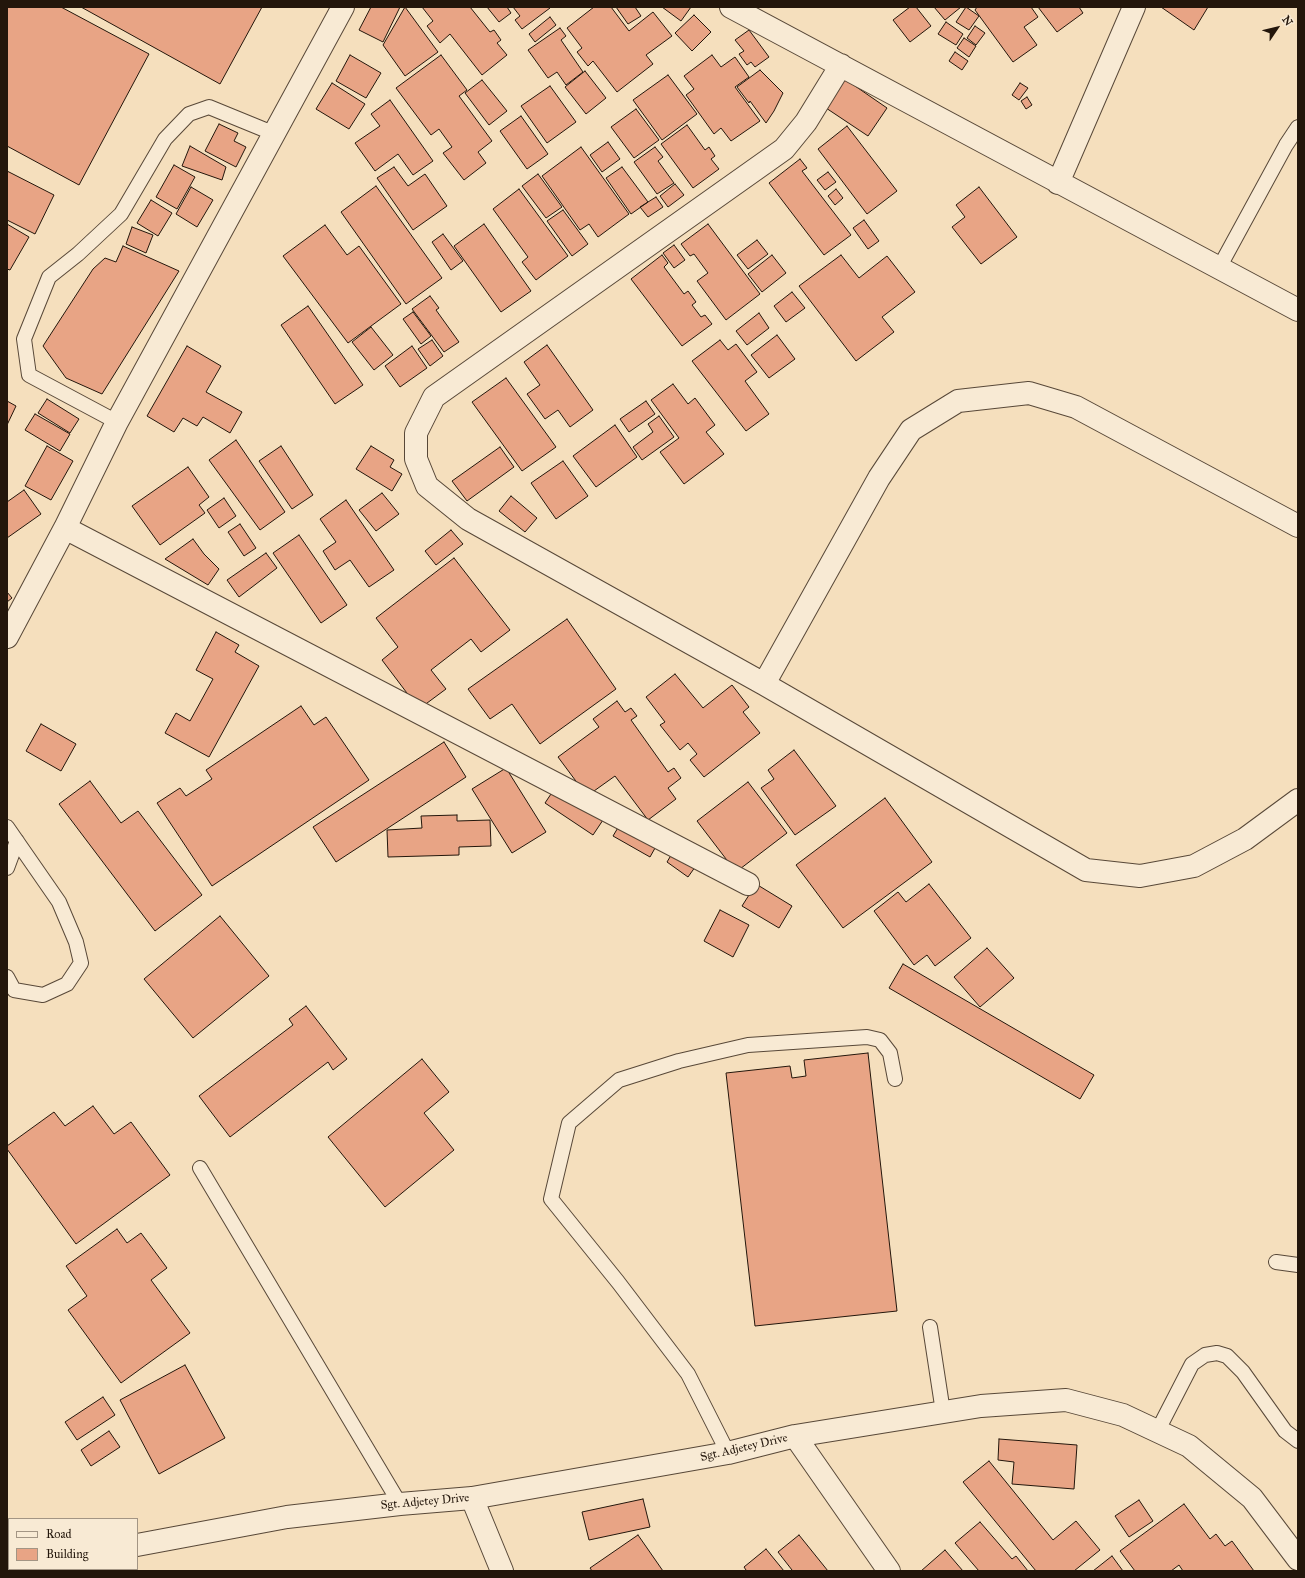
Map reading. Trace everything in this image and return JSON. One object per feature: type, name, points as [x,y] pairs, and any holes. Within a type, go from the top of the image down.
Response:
[{"type":"street","points":[[7,637],[65,528],[117,422],[344,7]]},
{"type":"street","points":[[730,7],[1298,310]]},
{"type":"street","points":[[1058,183],[1134,7]]},
{"type":"street","points":[[841,65],[806,122],[784,149],[434,397],[416,433],[416,459],[427,486],[468,518],[764,684],[1086,870],[1140,876],[1194,866],[1245,839],[1298,800]]},
{"type":"street","points":[[764,684],[879,478],[911,430],[958,401],[1029,393],[1076,407],[1298,526]]},
{"type":"street","points":[[65,528],[748,884]]},
{"type":"street","name":"Sgt. Adjetey Drive","points":[[138,1545],[287,1517],[400,1504],[472,1498],[728,1453],[795,1436],[981,1406],[1066,1400],[1123,1415],[1189,1446],[1252,1498],[1298,1559]]},
{"type":"street","points":[[795,1436],[889,1571]]},
{"type":"street","points":[[472,1498],[502,1571]]},
{"type":"lane","points":[[117,422],[29,374],[24,339],[49,277],[78,254],[121,214],[165,139],[189,114],[209,107],[275,134]]},
{"type":"lane","points":[[1219,268],[1286,145],[1298,127]]},
{"type":"lane","points":[[7,827],[59,902],[76,942],[81,963],[67,984],[43,995],[14,990],[7,977]]},
{"type":"lane","points":[[7,868],[17,841]]},
{"type":"lane","points":[[728,1453],[688,1374],[618,1282],[550,1198],[569,1123],[618,1080],[679,1061],[748,1045],[867,1037],[880,1040],[890,1053],[895,1079]]},
{"type":"lane","points":[[200,1168],[400,1504]]},
{"type":"lane","points":[[1276,1262],[1298,1265]]},
{"type":"lane","points":[[930,1327],[943,1412]]},
{"type":"lane","points":[[1157,1432],[1192,1364],[1205,1355],[1218,1353],[1227,1356],[1243,1372],[1285,1431],[1298,1441]]},
{"type":"building","points":[[7,7],[61,7],[149,54],[79,185],[7,146]]},
{"type":"building","points":[[81,7],[262,7],[220,84]]},
{"type":"building","points":[[371,7],[400,7],[383,42],[359,30]]},
{"type":"building","points":[[405,7],[438,52],[405,76],[383,45]]},
{"type":"building","points":[[422,7],[470,7],[490,32],[494,30],[501,40],[497,43],[507,55],[482,75],[450,34],[440,43],[427,26],[433,21]]},
{"type":"building","points":[[487,7],[507,7],[511,13],[499,22]]},
{"type":"building","points":[[513,7],[550,8],[522,29],[515,20],[520,16]]},
{"type":"building","points":[[594,7],[611,7],[629,31],[653,12],[672,36],[646,55],[653,64],[617,92],[593,61],[588,66],[577,52],[582,48],[567,28]]},
{"type":"building","points":[[616,7],[635,7],[641,16],[628,24]]},
{"type":"building","points":[[662,7],[691,7],[681,21]]},
{"type":"building","points":[[910,7],[916,7],[931,26],[910,42],[893,20]]},
{"type":"building","points":[[934,7],[961,7],[945,20]]},
{"type":"building","points":[[966,7],[979,16],[969,30],[956,22]]},
{"type":"building","points":[[977,7],[1031,7],[1038,17],[1024,27],[1037,45],[1013,62],[975,10]]},
{"type":"building","points":[[1038,7],[1079,7],[1083,13],[1057,32]]},
{"type":"building","points":[[1161,7],[1208,7],[1194,30]]},
{"type":"building","points":[[694,15],[711,32],[692,51],[675,33]]},
{"type":"building","points":[[550,17],[556,25],[535,42],[529,34]]},
{"type":"building","points":[[946,22],[963,34],[956,45],[938,34]]},
{"type":"building","points":[[975,26],[985,33],[976,45],[967,38]]},
{"type":"building","points":[[560,28],[566,36],[561,40],[583,72],[566,85],[557,72],[548,78],[528,50]]},
{"type":"building","points":[[749,30],[769,57],[755,67],[751,62],[747,65],[739,54],[744,51],[735,40]]},
{"type":"building","points":[[964,38],[976,46],[969,57],[957,48]]},
{"type":"building","points":[[955,52],[968,61],[962,70],[949,61]]},
{"type":"building","points":[[350,55],[381,73],[366,98],[336,81]]},
{"type":"building","points":[[441,55],[467,90],[459,96],[492,141],[478,152],[486,163],[464,180],[443,153],[452,147],[439,129],[431,135],[396,88]]},
{"type":"building","points":[[712,55],[721,67],[735,57],[749,77],[735,87],[760,121],[731,141],[721,128],[714,134],[686,95],[694,89],[684,76]]},
{"type":"building","points":[[760,70],[783,93],[766,123],[750,101],[749,103],[737,87]]},
{"type":"building","points":[[585,71],[606,98],[586,114],[565,87]]},
{"type":"building","points":[[668,75],[697,114],[662,140],[633,100]]},
{"type":"building","points":[[842,77],[887,108],[868,136],[823,106]]},
{"type":"building","points":[[482,80],[507,111],[489,125],[465,93]]},
{"type":"building","points":[[332,83],[365,104],[349,129],[316,109]]},
{"type":"building","points":[[1020,83],[1028,88],[1019,100],[1012,95]]},
{"type":"building","points":[[550,86],[576,122],[547,143],[521,106]]},
{"type":"building","points":[[1027,97],[1032,105],[1026,109],[1021,101]]},
{"type":"building","points":[[390,100],[433,161],[413,175],[398,154],[375,171],[355,143],[380,126],[371,114]]},
{"type":"building","points":[[636,109],[659,140],[634,158],[611,127]]},
{"type":"building","points":[[521,116],[548,154],[527,169],[500,131]]},
{"type":"building","points":[[219,124],[238,133],[234,141],[246,147],[236,167],[205,151]]},
{"type":"building","points":[[687,125],[705,150],[709,147],[715,156],[711,159],[719,169],[693,188],[661,144]]},
{"type":"building","points":[[847,126],[897,191],[867,214],[818,149]]},
{"type":"building","points":[[608,142],[620,159],[602,172],[590,155]]},
{"type":"building","points":[[190,146],[226,167],[222,180],[182,166]]},
{"type":"building","points":[[581,147],[629,214],[598,237],[589,224],[580,230],[542,176]]},
{"type":"building","points":[[655,147],[663,157],[658,161],[674,183],[657,194],[634,162]]},
{"type":"building","points":[[800,159],[807,168],[802,171],[851,235],[824,255],[769,183]]},
{"type":"building","points":[[174,165],[195,177],[177,209],[156,197]]},
{"type":"building","points":[[394,167],[408,186],[425,174],[447,206],[413,230],[377,178]]},
{"type":"building","points":[[622,167],[648,202],[631,214],[606,178]]},
{"type":"building","points":[[7,171],[54,195],[35,234],[7,220]]},
{"type":"building","points":[[828,172],[836,182],[825,190],[817,180]]},
{"type":"building","points":[[538,174],[562,207],[546,218],[522,186]]},
{"type":"building","points":[[675,184],[684,195],[668,207],[660,196]]},
{"type":"building","points":[[376,186],[442,278],[406,304],[341,212]]},
{"type":"building","points":[[191,187],[213,200],[197,227],[176,214]]},
{"type":"building","points":[[979,187],[1017,237],[981,264],[952,227],[965,217],[956,205]]},
{"type":"building","points":[[519,189],[568,256],[536,280],[522,262],[528,257],[493,209]]},
{"type":"building","points":[[836,189],[843,198],[835,205],[828,196]]},
{"type":"building","points":[[656,197],[663,207],[648,217],[640,207]]},
{"type":"building","points":[[151,200],[172,213],[158,236],[137,223]]},
{"type":"building","points":[[563,210],[588,244],[572,256],[547,221]]},
{"type":"building","points":[[864,220],[879,241],[868,249],[853,228]]},
{"type":"building","points":[[7,224],[29,237],[10,270],[7,269]]},
{"type":"building","points":[[484,224],[531,291],[501,312],[454,246]]},
{"type":"building","points":[[708,224],[760,294],[726,320],[697,281],[708,273],[694,254],[690,256],[681,244]]},
{"type":"building","points":[[325,225],[347,255],[359,246],[401,304],[348,343],[283,256]]},
{"type":"building","points":[[132,227],[153,235],[146,253],[126,244]]},
{"type":"building","points":[[443,234],[463,261],[451,270],[432,242]]},
{"type":"building","points":[[757,240],[768,254],[748,269],[737,255]]},
{"type":"building","points":[[674,245],[685,260],[674,268],[663,253]]},
{"type":"building","points":[[123,246],[179,271],[102,394],[66,378],[43,346],[93,269],[105,258],[116,262]]},
{"type":"building","points":[[662,255],[668,263],[664,267],[684,294],[688,291],[696,302],[692,305],[701,317],[705,315],[712,324],[682,346],[631,279]]},
{"type":"building","points":[[772,255],[786,273],[762,292],[748,274]]},
{"type":"building","points":[[841,255],[859,278],[887,256],[915,292],[882,317],[894,332],[856,361],[799,286]]},
{"type":"building","points":[[792,292],[805,308],[786,322],[774,306]]},
{"type":"building","points":[[430,296],[439,308],[436,310],[459,342],[444,352],[412,309]]},
{"type":"building","points":[[308,306],[363,385],[335,404],[281,325]]},
{"type":"building","points":[[413,312],[431,336],[421,344],[403,319]]},
{"type":"building","points":[[759,313],[769,328],[747,345],[736,331]]},
{"type":"building","points":[[371,327],[393,355],[374,370],[352,342]]},
{"type":"building","points":[[777,335],[795,359],[769,378],[751,355]]},
{"type":"building","points":[[432,340],[443,356],[430,366],[418,349]]},
{"type":"building","points":[[720,340],[728,350],[736,344],[757,372],[745,381],[769,414],[746,431],[692,361]]},
{"type":"building","points":[[547,345],[593,410],[570,427],[558,410],[545,419],[527,394],[540,385],[524,362]]},
{"type":"building","points":[[187,346],[221,366],[206,392],[242,412],[230,433],[203,417],[197,426],[183,418],[174,432],[147,416]]},
{"type":"building","points":[[412,346],[427,368],[400,387],[385,366]]},
{"type":"building","points":[[506,378],[556,447],[522,471],[472,402]]},
{"type":"building","points":[[673,384],[688,404],[695,398],[715,425],[706,432],[724,454],[684,484],[660,452],[679,438],[651,400]]},
{"type":"building","points":[[47,399],[79,419],[70,433],[38,413]]},
{"type":"building","points":[[7,401],[16,406],[7,425]]},
{"type":"building","points":[[646,401],[655,414],[629,432],[620,419]]},
{"type":"building","points":[[35,414],[70,434],[60,451],[25,430]]},
{"type":"building","points":[[659,416],[674,437],[642,460],[633,447],[653,432],[648,424]]},
{"type":"building","points":[[615,425],[637,457],[596,487],[573,456]]},
{"type":"building","points":[[236,440],[285,512],[260,530],[209,460]]},
{"type":"building","points":[[47,446],[73,461],[51,500],[25,486]]},
{"type":"building","points":[[281,446],[313,495],[292,509],[259,461]]},
{"type":"building","points":[[371,446],[394,460],[390,467],[402,474],[392,491],[356,469]]},
{"type":"building","points":[[500,447],[514,467],[467,501],[452,481]]},
{"type":"building","points":[[563,461],[588,496],[556,519],[531,483]]},
{"type":"building","points":[[188,467],[209,497],[199,505],[205,513],[160,545],[132,506]]},
{"type":"building","points":[[24,490],[41,514],[7,538],[7,502]]},
{"type":"building","points":[[382,493],[399,514],[376,531],[359,510]]},
{"type":"building","points":[[511,496],[537,518],[525,532],[499,511]]},
{"type":"building","points":[[224,498],[236,516],[219,528],[207,510]]},
{"type":"building","points":[[346,500],[394,570],[369,587],[350,560],[335,570],[323,551],[336,542],[320,519]]},
{"type":"building","points":[[240,524],[256,548],[244,556],[228,532]]},
{"type":"building","points":[[451,530],[463,544],[436,565],[425,551]]},
{"type":"building","points":[[299,535],[347,605],[321,623],[273,553]]},
{"type":"building","points":[[193,539],[204,554],[219,569],[208,585],[165,559]]},
{"type":"building","points":[[266,553],[277,568],[239,597],[227,580]]},
{"type":"building","points":[[454,558],[510,630],[481,652],[471,639],[431,670],[446,689],[419,709],[382,660],[398,647],[376,618]]},
{"type":"building","points":[[7,592],[12,598],[7,602]]},
{"type":"building","points":[[567,619],[616,689],[540,744],[512,704],[490,719],[468,689]]},
{"type":"building","points":[[216,632],[239,645],[235,652],[259,666],[209,757],[165,733],[176,713],[190,721],[213,679],[196,670]]},
{"type":"building","points":[[675,674],[703,708],[732,685],[749,707],[743,712],[760,733],[704,777],[690,760],[697,754],[688,743],[680,750],[660,725],[665,722],[646,697]]},
{"type":"building","points":[[617,701],[625,712],[631,708],[637,716],[631,720],[668,772],[674,768],[681,778],[668,788],[676,799],[648,820],[615,776],[587,796],[558,757],[599,727],[593,719]]},
{"type":"building","points":[[301,706],[314,725],[326,717],[369,780],[212,886],[157,803],[180,788],[186,796],[212,779],[206,770]]},
{"type":"building","points":[[41,724],[76,744],[61,771],[26,751]]},
{"type":"building","points":[[444,742],[466,777],[336,862],[313,827]]},
{"type":"building","points":[[794,750],[836,806],[795,835],[761,788],[774,779],[768,770]]},
{"type":"building","points":[[506,768],[546,832],[512,853],[472,789]]},
{"type":"building","points":[[90,781],[121,823],[138,811],[202,895],[155,931],[59,804]]},
{"type":"building","points":[[748,782],[787,833],[736,872],[697,821]]},
{"type":"building","points":[[555,788],[603,820],[593,835],[545,803]]},
{"type":"building","points":[[885,798],[932,862],[843,928],[796,865]]},
{"type":"building","points":[[457,815],[457,821],[490,820],[491,846],[459,847],[459,855],[388,857],[387,830],[422,828],[421,816]]},
{"type":"building","points":[[622,821],[659,841],[650,857],[613,836]]},
{"type":"building","points":[[676,847],[698,863],[688,877],[667,862]]},
{"type":"building","points":[[756,884],[792,906],[779,928],[742,906]]},
{"type":"building","points":[[929,884],[971,938],[935,966],[927,955],[914,965],[874,911],[898,892],[906,902]]},
{"type":"building","points":[[720,910],[749,925],[733,957],[704,941]]},
{"type":"building","points":[[220,916],[269,976],[193,1038],[144,979]]},
{"type":"building","points":[[987,948],[1014,978],[980,1007],[954,977]]},
{"type":"building","points":[[903,964],[1094,1075],[1080,1099],[889,988]]},
{"type":"building","points":[[306,1006],[347,1059],[333,1070],[328,1062],[230,1137],[199,1096],[293,1025],[289,1019]]},
{"type":"building","points":[[868,1053],[897,1311],[755,1326],[726,1073],[790,1066],[792,1078],[806,1076],[804,1060]]},
{"type":"building","points":[[422,1059],[449,1092],[424,1113],[454,1150],[385,1207],[328,1137]]},
{"type":"building","points":[[93,1106],[114,1134],[131,1122],[170,1175],[76,1244],[7,1149],[7,1146],[54,1112],[65,1126]]},
{"type":"building","points":[[117,1229],[127,1243],[141,1233],[167,1268],[151,1280],[190,1333],[121,1383],[68,1310],[87,1296],[66,1266]]},
{"type":"building","points":[[185,1365],[225,1438],[159,1474],[120,1400]]},
{"type":"building","points":[[103,1397],[115,1415],[77,1440],[65,1422]]},
{"type":"building","points":[[109,1431],[120,1447],[91,1466],[81,1450]]},
{"type":"building","points":[[999,1439],[1077,1445],[1074,1489],[1012,1484],[1014,1462],[998,1460]]},
{"type":"building","points":[[989,1461],[1053,1540],[1076,1521],[1100,1550],[1074,1571],[1036,1571],[963,1482]]},
{"type":"building","points":[[643,1499],[650,1527],[589,1540],[582,1512]]},
{"type":"building","points":[[1139,1500],[1153,1521],[1129,1537],[1115,1516]]},
{"type":"building","points":[[1184,1504],[1210,1539],[1216,1534],[1225,1546],[1232,1541],[1254,1571],[1183,1571],[1179,1565],[1171,1571],[1135,1571],[1120,1551]]},
{"type":"building","points":[[980,1522],[1012,1559],[1016,1556],[1028,1571],[979,1571],[955,1543]]},
{"type":"building","points":[[638,1535],[663,1571],[592,1571],[590,1568]]},
{"type":"building","points":[[799,1535],[828,1571],[790,1571],[792,1570],[778,1552]]},
{"type":"building","points":[[766,1549],[784,1571],[745,1571],[746,1570],[744,1567]]},
{"type":"building","points":[[945,1550],[963,1571],[921,1571]]},
{"type":"building","points":[[1112,1556],[1123,1571],[1093,1571]]}]
